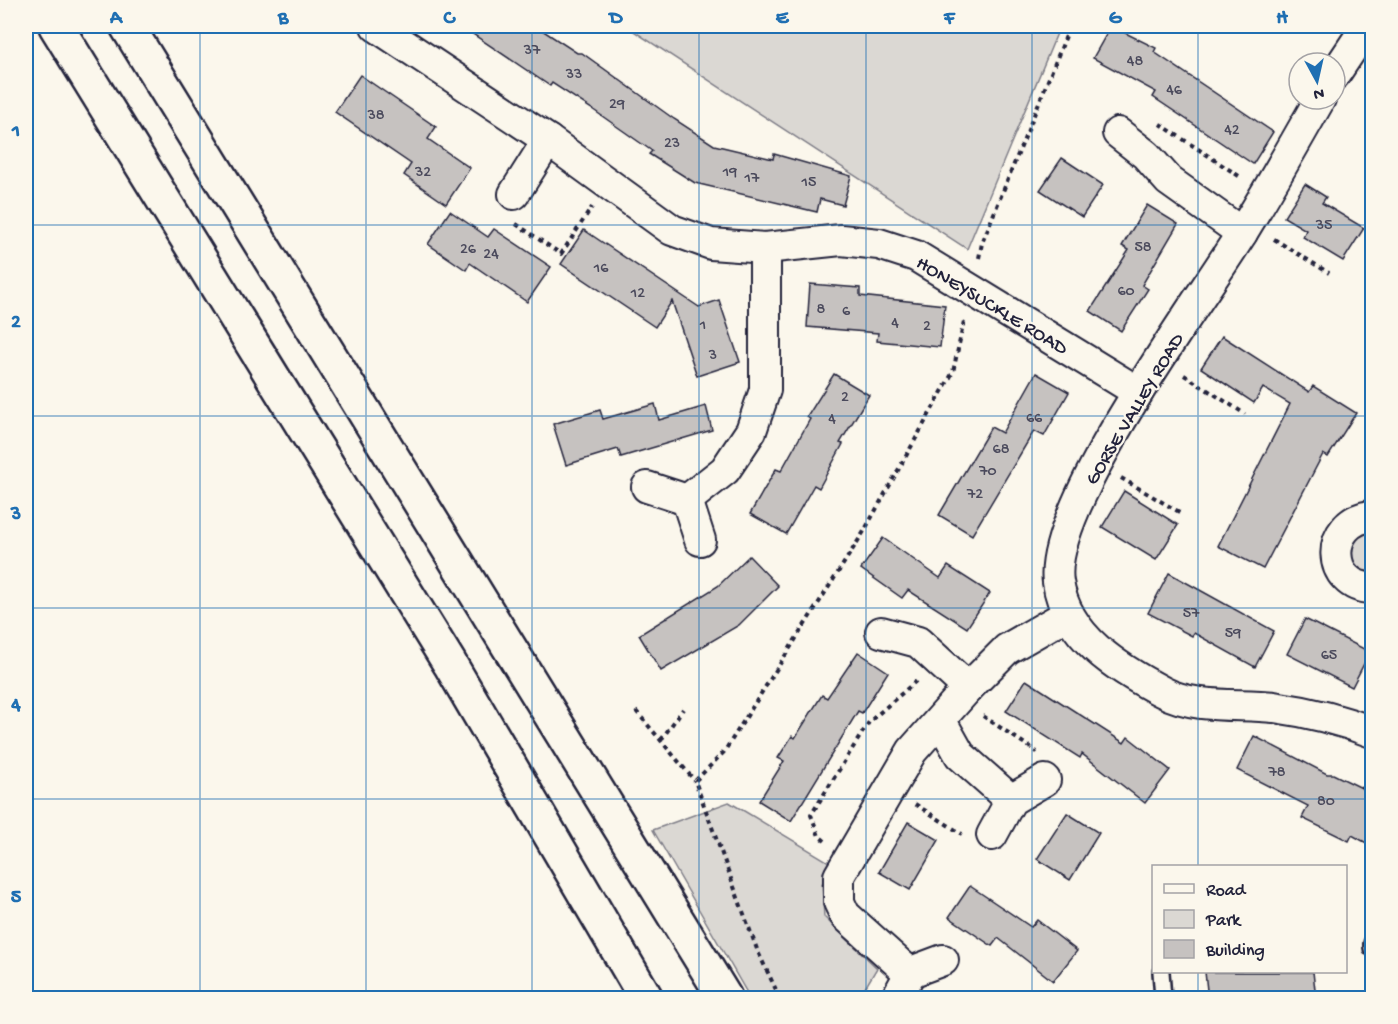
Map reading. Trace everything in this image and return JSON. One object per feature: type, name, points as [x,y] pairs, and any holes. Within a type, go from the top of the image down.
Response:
[{"type":"highway","points":[[56,26],[444,654],[646,999]]},
{"type":"highway","points":[[127,26],[725,999]]},
{"type":"street","points":[[1347,55],[1366,26]]},
{"type":"street","name":"HONEYSUCKLE ROAD","points":[[381,29],[548,140],[672,230],[711,244],[765,248],[842,240],[879,244],[916,256],[1138,392]]},
{"type":"street","name":"GORSE VALLEY ROAD","points":[[1313,111],[1245,228],[1138,392],[1097,464],[1059,550],[1058,582],[1068,614],[1088,642],[1119,667],[1166,693],[1218,704],[1272,707],[1330,716],[1372,732]]},
{"type":"street","points":[[1118,133],[1146,155],[1169,181],[1245,228]]},
{"type":"street","points":[[514,194],[548,140]]},
{"type":"street","points":[[687,500],[725,470],[752,431],[765,390],[765,248]]},
{"type":"street","points":[[647,487],[687,500]]},
{"type":"street","points":[[687,500],[700,540]]},
{"type":"street","points":[[1372,516],[1350,523],[1340,534],[1336,548],[1337,562],[1344,575],[1355,584],[1372,588]]},
{"type":"street","points":[[943,960],[904,984],[845,915],[839,902],[837,889],[839,876],[847,858],[912,751],[968,688],[1007,649],[1068,614]]},
{"type":"street","points":[[881,632],[918,642],[968,688]]},
{"type":"street","points":[[941,721],[960,755],[1011,800]]},
{"type":"street","points":[[992,835],[1011,800],[1045,780]]},
{"type":"lane","points":[[1372,943],[1372,948]]},
{"type":"lane","points":[[1161,973],[1163,999]]},
{"type":"path","points":[[695,781],[724,752],[863,533],[953,372],[982,243],[1070,26]]},
{"type":"path","points":[[1151,119],[1265,193]]},
{"type":"path","points":[[514,194],[520,218],[515,224],[561,254],[608,183]]},
{"type":"path","points":[[1245,228],[1329,273]]},
{"type":"path","points":[[1160,360],[1245,414]]},
{"type":"path","points":[[1097,464],[1181,513]]},
{"type":"path","points":[[847,858],[819,836],[811,815],[869,722],[940,662]]},
{"type":"path","points":[[661,740],[683,709]]},
{"type":"path","points":[[636,711],[695,781],[758,952],[780,999]]},
{"type":"green space","points":[[626,26],[1060,26],[967,249]]},
{"type":"green space","points":[[1372,529],[1372,576],[1352,562],[1348,551],[1354,539]]},
{"type":"green space","points":[[729,802],[829,862],[822,884],[824,917],[877,968],[859,998],[750,998],[653,830]]},
{"type":"building","points":[[461,26],[536,26],[577,53],[582,53],[714,145],[773,159],[774,154],[851,176],[843,205],[820,199],[817,212],[695,183],[649,154],[652,151],[592,109],[552,83],[550,86]]},
{"type":"building","points":[[1111,26],[1156,48],[1154,52],[1273,132],[1253,164],[1153,97],[1156,92],[1093,58]]},
{"type":"building","points":[[360,75],[436,127],[428,139],[470,168],[446,204],[404,175],[411,164],[335,112]]},
{"type":"building","points":[[1062,158],[1103,185],[1082,217],[1040,190]]},
{"type":"building","points":[[1305,184],[1326,197],[1322,203],[1364,228],[1343,261],[1303,237],[1306,230],[1284,217]]},
{"type":"building","points":[[1147,205],[1178,224],[1142,285],[1148,289],[1121,331],[1090,311],[1129,250],[1122,246]]},
{"type":"building","points":[[450,211],[488,237],[494,229],[551,267],[527,302],[470,263],[466,270],[428,244]]},
{"type":"building","points":[[584,230],[699,307],[719,300],[740,362],[697,376],[672,301],[655,327],[561,264]]},
{"type":"building","points":[[810,284],[860,288],[860,296],[945,305],[940,347],[877,341],[878,333],[807,327]]},
{"type":"building","points":[[1222,336],[1309,392],[1313,386],[1356,413],[1328,457],[1323,454],[1263,569],[1218,546],[1290,404],[1263,388],[1254,403],[1201,368]]},
{"type":"building","points":[[1036,373],[1069,392],[1044,436],[1034,431],[972,535],[939,515],[991,427],[1002,433]]},
{"type":"building","points":[[834,374],[869,395],[840,443],[843,444],[819,488],[814,485],[786,534],[750,514],[776,469],[781,471],[810,419],[807,417]]},
{"type":"building","points":[[655,404],[659,420],[706,406],[712,430],[621,457],[618,449],[566,465],[553,424],[600,410],[603,419]]},
{"type":"building","points":[[1124,491],[1178,525],[1156,560],[1102,527]]},
{"type":"building","points":[[883,538],[940,578],[948,566],[990,593],[967,628],[908,590],[902,598],[861,569]]},
{"type":"building","points":[[749,556],[778,586],[739,625],[661,671],[639,635],[718,586]]},
{"type":"building","points":[[1169,573],[1274,631],[1255,667],[1194,633],[1192,636],[1148,613]]},
{"type":"building","points":[[1305,619],[1370,652],[1352,687],[1287,654]]},
{"type":"building","points":[[858,652],[888,672],[862,713],[858,711],[791,821],[759,801],[784,761],[778,758],[792,736],[795,738],[822,695],[827,698]]},
{"type":"building","points":[[1026,680],[1124,743],[1128,737],[1170,770],[1145,803],[1082,754],[1080,758],[1006,711]]},
{"type":"building","points":[[1254,736],[1327,774],[1333,774],[1372,793],[1372,846],[1352,835],[1349,841],[1302,818],[1308,806],[1237,770]]},
{"type":"building","points":[[1067,813],[1099,833],[1070,880],[1037,859]]},
{"type":"building","points":[[908,822],[939,840],[910,890],[879,872]]},
{"type":"building","points":[[970,886],[1031,927],[1037,920],[1077,951],[1053,981],[998,938],[992,946],[949,917]]},
{"type":"building","points":[[1205,973],[1313,973],[1316,999],[1208,999]]}]
